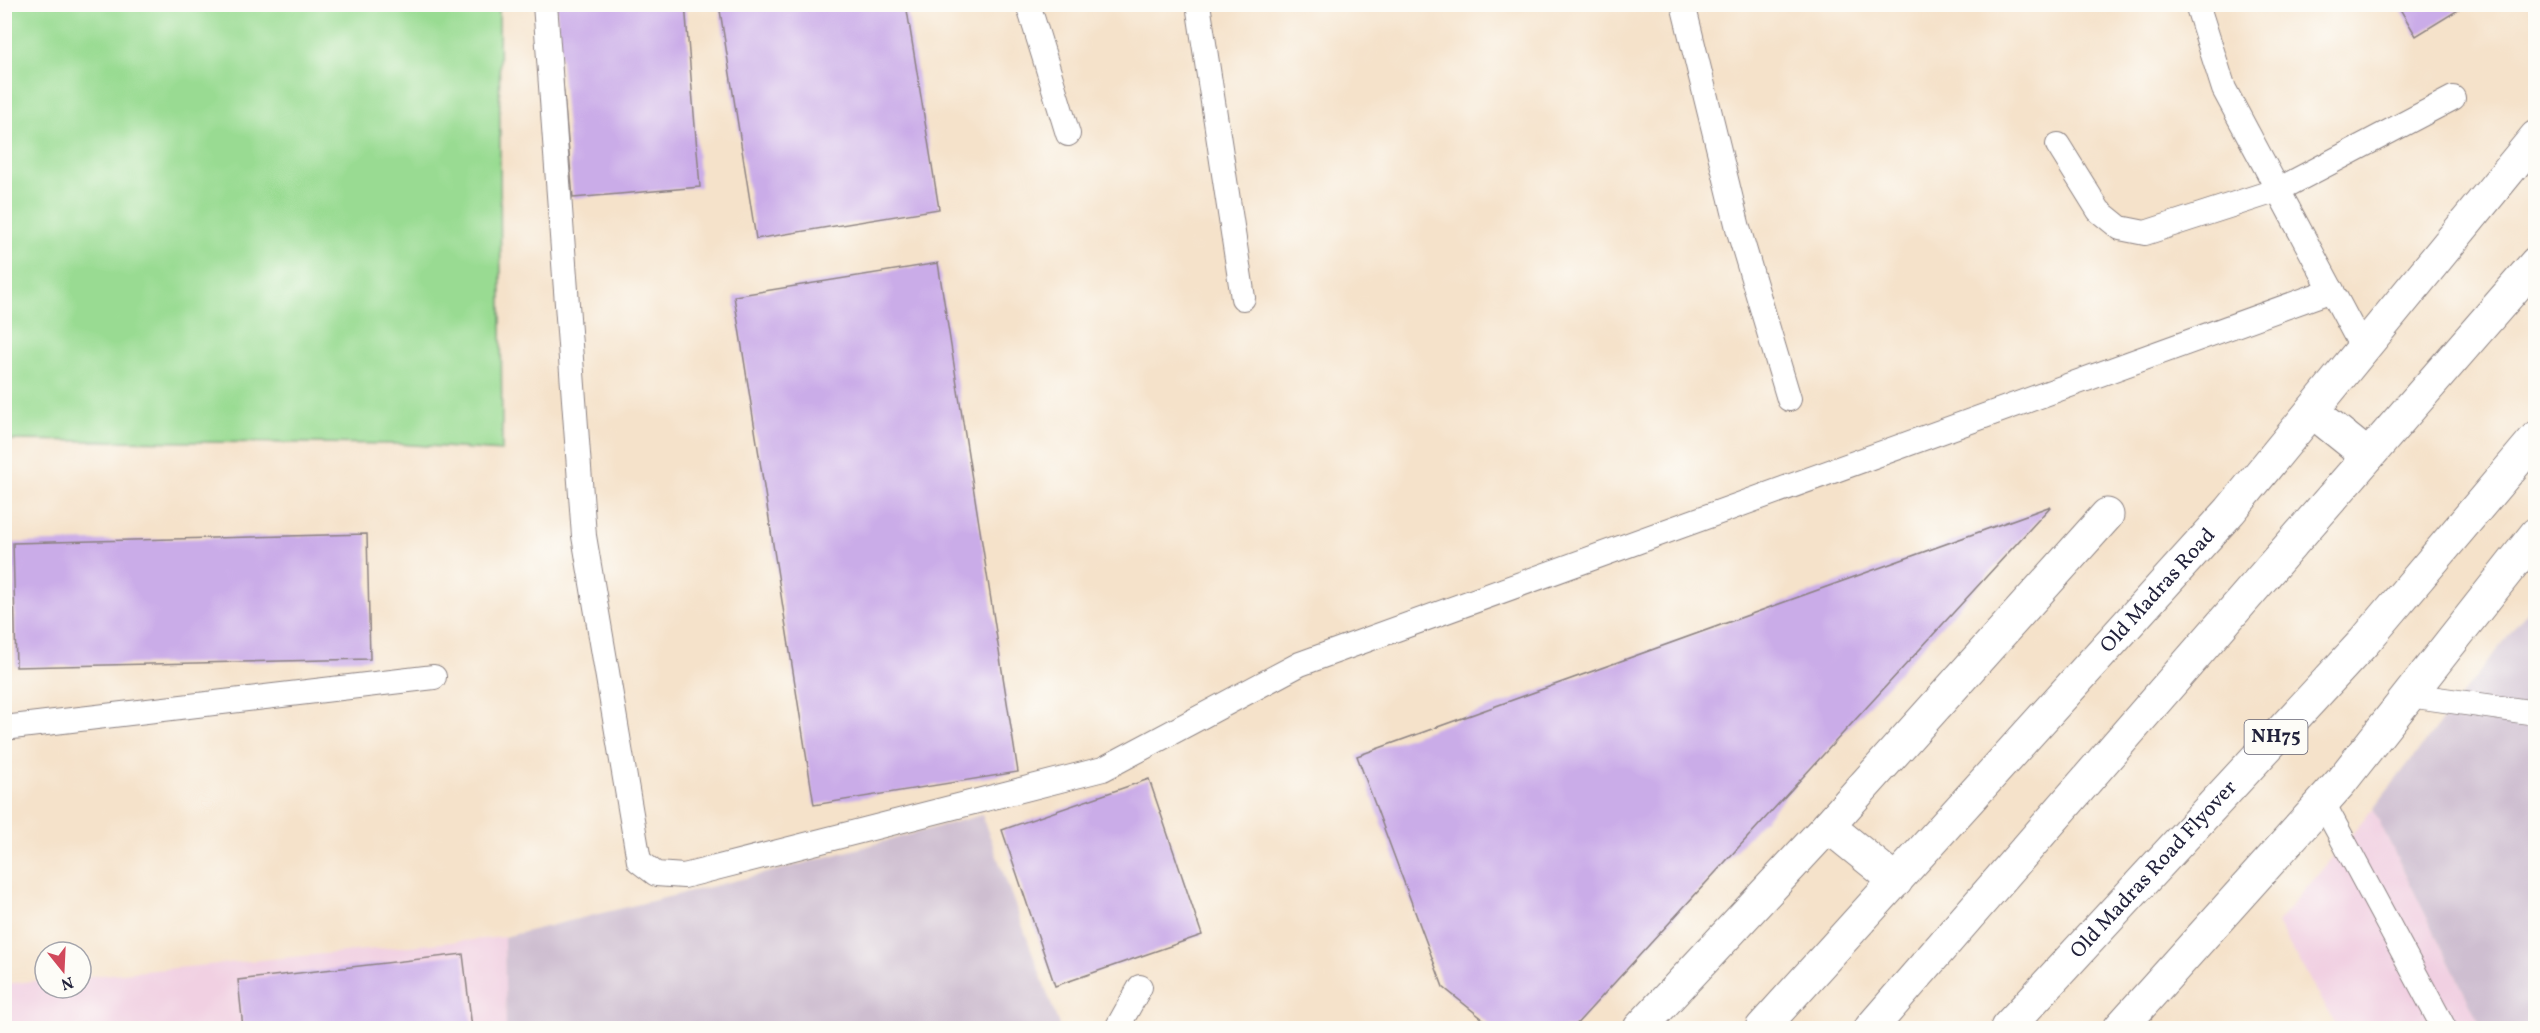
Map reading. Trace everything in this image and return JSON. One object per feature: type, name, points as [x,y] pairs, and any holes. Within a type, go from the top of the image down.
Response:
[{"type":"main road","name":"Old Madras Road","points":[[1762,1029],[2230,511],[2535,137]]},
{"type":"main road","points":[[1871,1029],[2535,263]]},
{"type":"main road","points":[[2312,411],[2368,456]]},
{"type":"main road","name":"Old Madras Road Flyover","points":[[2007,1029],[2364,642],[2535,438]]},
{"type":"main road","points":[[1640,1029],[1828,826],[2107,515]]},
{"type":"main road","points":[[2120,1029],[2323,803],[2535,534]]},
{"type":"main road","points":[[1828,826],[1896,881]]},
{"type":"lane","points":[[544,4],[584,536],[639,861],[656,874],[684,876],[1103,769],[1300,664],[2332,290]]},
{"type":"lane","points":[[1028,4],[1068,134]]},
{"type":"lane","points":[[1198,4],[1243,298]]},
{"type":"lane","points":[[1683,4],[1738,228],[1789,399]]},
{"type":"lane","points":[[2197,4],[2224,89],[2363,349]]},
{"type":"lane","points":[[2058,145],[2099,211],[2120,228],[2145,233],[2278,190],[2453,98]]},
{"type":"lane","points":[[4,728],[434,677]]},
{"type":"lane","points":[[2409,695],[2535,713]]},
{"type":"lane","points":[[2323,803],[2444,1029]]},
{"type":"lane","points":[[1117,1029],[1140,987]]},
{"type":"shaded area","points":[[2535,601],[2535,1028],[2482,1028],[2373,809]]},
{"type":"shaded area","points":[[2373,809],[2482,1028],[2338,1028],[2277,923]]},
{"type":"shaded area","points":[[982,815],[1060,1028],[506,1028],[504,937],[779,870]]},
{"type":"shaded area","points":[[504,937],[506,1028],[5,1028],[4,984],[33,981],[33,1000],[93,1000],[93,976]]},
{"type":"green space","points":[[5,4],[499,5],[502,451],[398,444],[5,440]]},
{"type":"building","points":[[556,4],[685,4],[700,187],[573,198]]},
{"type":"building","points":[[719,4],[906,4],[939,209],[756,239]]},
{"type":"building","points":[[2397,4],[2468,4],[2416,36]]},
{"type":"building","points":[[938,263],[1018,772],[814,805],[734,296]]},
{"type":"building","points":[[2051,506],[1573,1028],[1494,1028],[1443,987],[1357,756]]},
{"type":"building","points":[[367,534],[370,659],[16,667],[13,543]]},
{"type":"building","points":[[1149,779],[1202,935],[1055,986],[1002,830]]},
{"type":"building","points":[[463,954],[472,1028],[243,1028],[238,980]]}]
